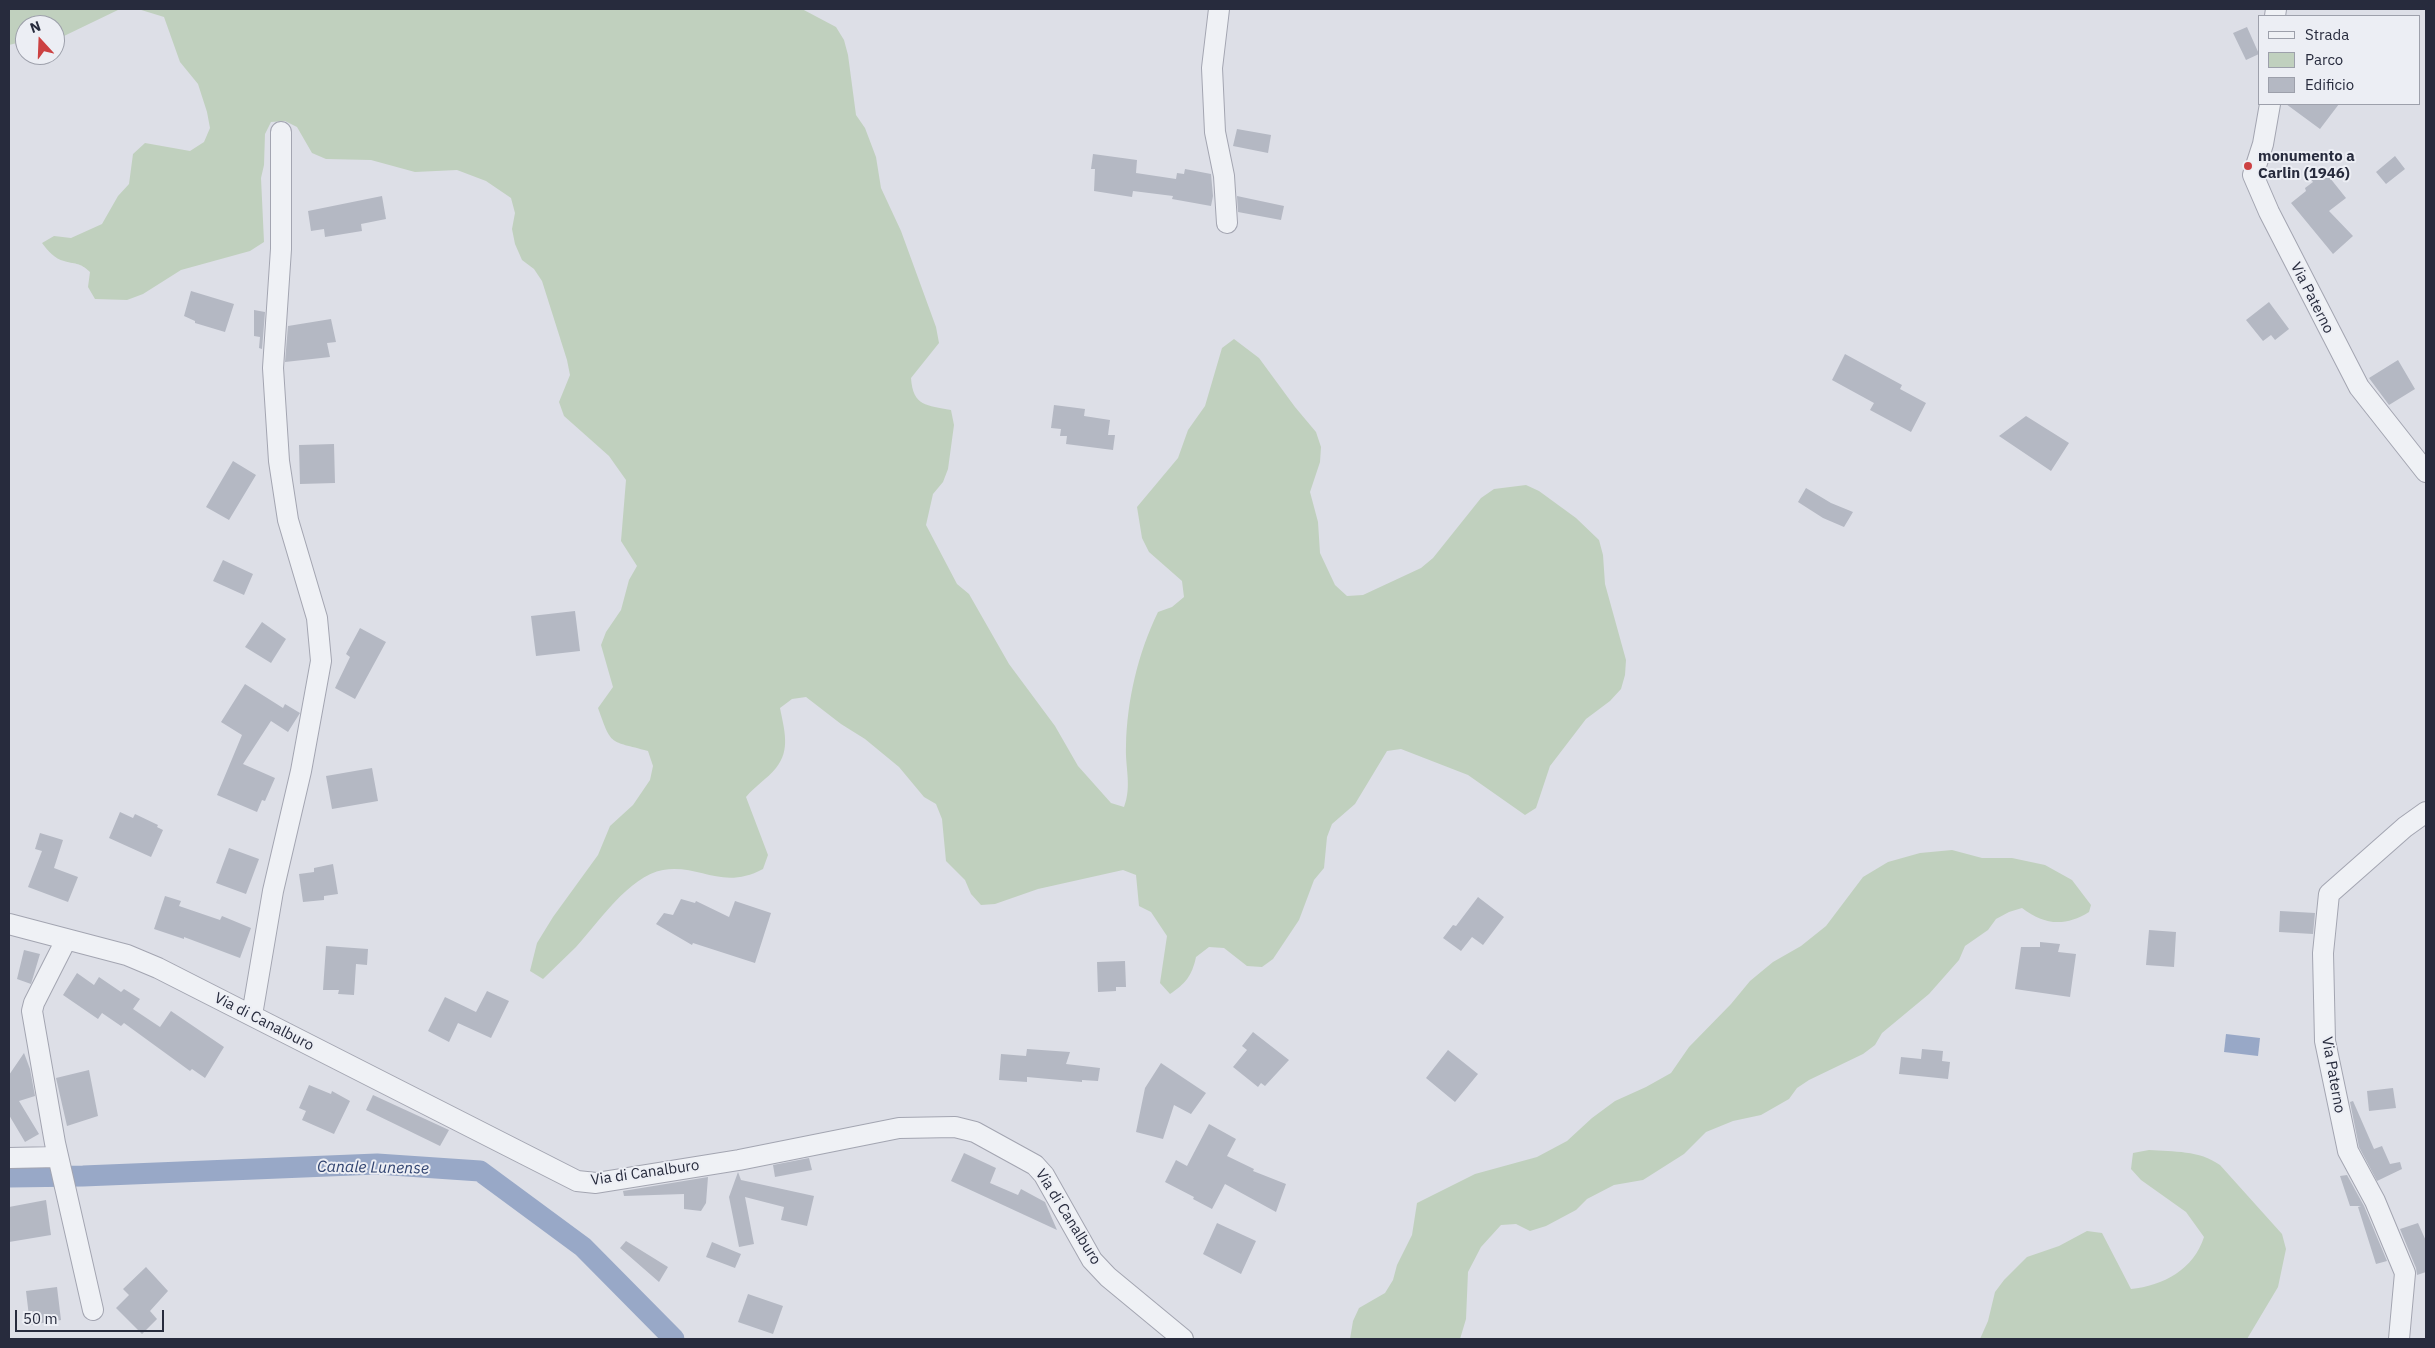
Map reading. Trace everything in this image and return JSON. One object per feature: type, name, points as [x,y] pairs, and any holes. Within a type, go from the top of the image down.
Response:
[{"type":"street","points":[[1219,9],[1212,68],[1216,132],[1224,176],[1227,224]]},
{"type":"street","name":"Via Paterno","points":[[2270,105],[2263,144],[2253,175],[2266,205],[2359,388],[2426,472]]},
{"type":"street","points":[[252,1015],[273,891],[301,771],[321,661],[317,618],[288,520],[279,461],[273,368],[281,249],[281,132]]},
{"type":"street","name":"Via Paterno","points":[[2399,1339],[2405,1273],[2375,1201],[2348,1151],[2325,1041],[2323,953],[2329,894],[2405,827],[2426,812]]},
{"type":"street","name":"Via di Canalburo","points":[[9,924],[127,956],[252,1015],[577,1181],[596,1183],[739,1160],[899,1128],[955,1127],[975,1132],[1035,1165],[1044,1175],[1092,1260],[1108,1277],[1183,1339]]},
{"type":"street","points":[[66,940],[34,1003],[32,1011],[58,1157],[93,1310]]},
{"type":"street","points":[[9,1158],[58,1157]]},
{"type":"green space","points":[[120,9],[65,36],[65,15],[15,15],[15,44],[9,45],[9,10]]},
{"type":"green space","points":[[138,9],[802,9],[836,27],[844,40],[848,55],[856,115],[865,128],[876,157],[881,188],[901,231],[936,327],[939,343],[911,378],[912,387],[918,400],[923,403],[951,410],[954,425],[948,469],[943,482],[933,494],[926,525],[957,584],[969,594],[1009,664],[1055,726],[1078,766],[1111,803],[1124,807],[1128,792],[1127,729],[1131,694],[1139,660],[1158,612],[1172,607],[1184,597],[1182,581],[1149,552],[1142,538],[1137,507],[1178,458],[1188,430],[1205,406],[1222,348],[1234,339],[1259,358],[1316,432],[1321,447],[1320,462],[1310,492],[1318,522],[1320,553],[1335,585],[1347,596],[1363,595],[1421,568],[1433,558],[1481,498],[1494,489],[1526,485],[1539,491],[1576,518],[1599,540],[1603,555],[1605,584],[1626,660],[1625,675],[1621,689],[1610,701],[1586,719],[1550,766],[1536,808],[1525,815],[1468,775],[1401,749],[1387,751],[1355,804],[1332,824],[1327,837],[1324,868],[1314,880],[1299,920],[1273,959],[1262,967],[1247,966],[1224,948],[1209,947],[1196,957],[1187,979],[1170,994],[1160,983],[1167,936],[1151,912],[1139,906],[1136,875],[1123,870],[1038,889],[995,904],[981,905],[971,894],[965,880],[946,861],[942,819],[936,804],[924,797],[899,767],[865,739],[841,724],[806,697],[792,699],[780,708],[785,739],[784,754],[781,761],[746,797],[768,855],[763,869],[735,878],[676,869],[650,874],[626,891],[576,947],[543,979],[530,971],[537,943],[553,917],[598,855],[610,826],[633,805],[650,780],[653,766],[648,751],[619,743],[610,736],[598,708],[613,687],[601,645],[606,632],[621,610],[629,580],[637,566],[621,541],[626,480],[609,456],[564,416],[559,402],[570,375],[567,360],[542,281],[534,269],[522,260],[515,244],[512,229],[515,213],[511,198],[486,181],[457,170],[415,172],[371,160],[326,159],[312,153],[297,127],[285,121],[271,122],[265,134],[264,165],[261,178],[264,242],[250,251],[181,270],[143,294],[127,300],[95,299],[88,287],[90,272],[81,265],[58,258],[49,252],[42,243],[54,236],[71,238],[102,224],[118,196],[129,184],[133,154],[145,143],[190,151],[204,142],[210,128],[198,84],[180,62],[164,17]]},
{"type":"green space","points":[[1952,850],[1982,858],[2012,858],[2045,865],[2072,880],[2091,905],[2089,912],[2072,920],[2055,922],[2038,918],[2022,908],[2009,912],[1996,919],[1988,930],[1965,946],[1959,960],[1929,994],[1882,1033],[1875,1045],[1863,1054],[1809,1080],[1797,1088],[1789,1099],[1761,1115],[1733,1121],[1706,1132],[1684,1154],[1643,1180],[1614,1185],[1587,1199],[1576,1210],[1546,1226],[1530,1231],[1516,1224],[1501,1225],[1481,1247],[1468,1272],[1466,1319],[1460,1339],[1350,1339],[1353,1321],[1359,1308],[1385,1293],[1393,1280],[1397,1265],[1412,1235],[1417,1203],[1475,1174],[1537,1157],[1567,1141],[1592,1118],[1615,1101],[1671,1073],[1689,1047],[1731,1004],[1750,981],[1773,962],[1801,946],[1826,926],[1863,877],[1888,862],[1920,853]]},
{"type":"green space","points":[[2149,1150],[2195,1154],[2220,1165],[2282,1234],[2286,1249],[2278,1287],[2247,1339],[1980,1339],[1988,1321],[1995,1292],[2004,1280],[2027,1257],[2059,1246],[2087,1231],[2102,1233],[2131,1289],[2166,1280],[2185,1267],[2193,1258],[2204,1237],[2186,1212],[2141,1180],[2131,1169],[2133,1153]]},
{"type":"water","points":[[2226,1034],[2260,1038],[2258,1056],[2224,1052]]},
{"type":"building","points":[[2247,27],[2258,54],[2246,60],[2233,33]]},
{"type":"building","points":[[2287,105],[2338,105],[2320,129]]},
{"type":"building","points":[[1237,129],[1271,135],[1268,153],[1233,146]]},
{"type":"building","points":[[1093,154],[1137,160],[1136,173],[1176,179],[1177,173],[1184,174],[1185,169],[1211,174],[1213,196],[1211,206],[1172,199],[1173,196],[1133,191],[1132,197],[1094,191],[1095,169],[1091,169]]},
{"type":"building","points":[[2395,156],[2405,169],[2386,184],[2376,172]]},
{"type":"building","points":[[2322,168],[2346,198],[2329,211],[2353,236],[2333,254],[2291,203],[2306,191],[2305,188],[2313,182],[2310,178]]},
{"type":"building","points":[[382,196],[386,219],[361,224],[362,231],[325,237],[324,229],[311,231],[308,211]]},
{"type":"building","points":[[1237,196],[1284,206],[1281,220],[1238,212]]},
{"type":"building","points":[[191,291],[234,304],[225,332],[195,323],[195,321],[184,316]]},
{"type":"building","points":[[2269,302],[2289,329],[2275,340],[2271,335],[2263,341],[2246,320]]},
{"type":"building","points":[[254,310],[265,312],[262,349],[259,348],[260,337],[254,336]]},
{"type":"building","points":[[331,319],[336,342],[327,343],[330,357],[285,362],[288,326]]},
{"type":"building","points":[[1845,354],[1902,385],[1900,389],[1926,403],[1911,432],[1870,410],[1874,403],[1832,380]]},
{"type":"building","points":[[2398,360],[2415,389],[2389,405],[2369,378]]},
{"type":"building","points":[[1054,405],[1085,409],[1084,416],[1110,420],[1108,435],[1115,435],[1113,450],[1066,444],[1067,436],[1060,436],[1061,429],[1051,428]]},
{"type":"building","points":[[2026,416],[2069,443],[2051,471],[1999,436]]},
{"type":"building","points":[[334,444],[335,483],[300,484],[299,445]]},
{"type":"building","points":[[233,461],[256,475],[229,520],[206,507]]},
{"type":"building","points":[[1806,488],[1831,503],[1853,512],[1844,527],[1823,518],[1798,502]]},
{"type":"building","points":[[223,560],[253,574],[244,595],[213,581]]},
{"type":"building","points":[[575,611],[580,651],[536,656],[531,616]]},
{"type":"building","points":[[262,622],[286,639],[271,663],[245,647]]},
{"type":"building","points":[[360,628],[386,642],[355,699],[335,688],[350,657],[346,654]]},
{"type":"building","points":[[245,684],[283,708],[285,704],[300,713],[288,732],[271,721],[243,764],[275,778],[265,801],[262,800],[257,812],[217,795],[242,735],[221,722]]},
{"type":"building","points":[[372,768],[378,801],[332,809],[326,776]]},
{"type":"building","points":[[120,812],[133,818],[135,814],[158,825],[157,827],[163,830],[151,857],[109,838]]},
{"type":"building","points":[[40,833],[63,840],[54,868],[78,877],[68,902],[28,887],[42,851],[35,849]]},
{"type":"building","points":[[229,848],[259,859],[246,894],[216,883]]},
{"type":"building","points":[[333,864],[338,894],[324,896],[324,900],[303,902],[299,874],[314,872],[314,868]]},
{"type":"building","points":[[165,896],[181,901],[179,906],[220,920],[222,916],[251,928],[240,958],[184,937],[184,939],[154,929]]},
{"type":"building","points":[[1478,897],[1504,917],[1483,945],[1472,937],[1461,951],[1443,938],[1453,925],[1456,926]]},
{"type":"building","points":[[681,899],[695,903],[696,901],[729,917],[735,901],[771,913],[755,963],[693,943],[692,945],[656,924],[664,913],[673,915]]},
{"type":"building","points":[[2280,911],[2315,913],[2313,934],[2279,932]]},
{"type":"building","points":[[2149,930],[2176,932],[2174,967],[2146,965]]},
{"type":"building","points":[[2040,942],[2060,944],[2058,952],[2076,954],[2070,997],[2015,989],[2021,947],[2040,947]]},
{"type":"building","points":[[326,946],[368,949],[367,965],[356,964],[354,995],[338,994],[339,990],[323,990]]},
{"type":"building","points":[[24,950],[40,954],[31,984],[17,979]]},
{"type":"building","points":[[1125,961],[1126,987],[1116,987],[1116,991],[1098,992],[1097,962]]},
{"type":"building","points":[[77,973],[94,985],[99,977],[121,992],[124,989],[140,999],[133,1009],[160,1027],[171,1011],[224,1047],[205,1078],[192,1069],[190,1071],[124,1023],[121,1026],[102,1013],[98,1019],[63,995]]},
{"type":"building","points":[[487,991],[509,1001],[491,1038],[458,1023],[449,1042],[428,1031],[445,997],[476,1012]]},
{"type":"building","points":[[1253,1032],[1289,1060],[1265,1086],[1261,1083],[1258,1087],[1233,1067],[1247,1050],[1242,1046]]},
{"type":"building","points":[[1027,1049],[1070,1052],[1066,1064],[1100,1068],[1098,1081],[1082,1080],[1082,1082],[1027,1077],[1027,1082],[999,1080],[1001,1054],[1026,1056]]},
{"type":"building","points":[[1922,1049],[1943,1051],[1942,1061],[1950,1062],[1948,1079],[1899,1074],[1901,1057],[1921,1059]]},
{"type":"building","points":[[1448,1050],[1478,1074],[1455,1102],[1426,1078]]},
{"type":"building","points":[[24,1053],[30,1069],[35,1096],[19,1101],[39,1134],[25,1142],[9,1115],[9,1075]]},
{"type":"building","points":[[1161,1063],[1206,1093],[1191,1114],[1174,1105],[1163,1139],[1136,1132],[1145,1088]]},
{"type":"building","points":[[89,1070],[98,1116],[67,1126],[56,1078]]},
{"type":"building","points":[[309,1085],[331,1094],[332,1091],[350,1101],[334,1134],[302,1120],[306,1111],[299,1108]]},
{"type":"building","points":[[2393,1088],[2396,1108],[2369,1111],[2367,1091]]},
{"type":"building","points":[[373,1095],[449,1130],[440,1146],[366,1110]]},
{"type":"building","points":[[2353,1101],[2374,1149],[2382,1146],[2390,1164],[2400,1162],[2402,1169],[2377,1181],[2359,1147],[2350,1102]]},
{"type":"building","points":[[1209,1124],[1236,1139],[1227,1156],[1254,1169],[1253,1171],[1286,1184],[1276,1212],[1225,1184],[1212,1209],[1165,1182],[1176,1160],[1187,1166]]},
{"type":"building","points":[[964,1153],[996,1168],[990,1183],[1018,1195],[1021,1189],[1045,1202],[1057,1230],[951,1181]]},
{"type":"building","points":[[809,1158],[812,1170],[775,1177],[773,1165]]},
{"type":"building","points":[[738,1172],[741,1180],[814,1196],[807,1226],[781,1220],[784,1207],[745,1197],[754,1244],[739,1247],[729,1197]]},
{"type":"building","points":[[2347,1175],[2364,1206],[2387,1261],[2376,1264],[2358,1207],[2361,1206],[2350,1206],[2340,1176]]},
{"type":"building","points":[[708,1177],[706,1203],[701,1211],[684,1209],[684,1194],[624,1196],[623,1191]]},
{"type":"building","points":[[46,1200],[51,1235],[9,1242],[9,1207]]},
{"type":"building","points":[[1217,1223],[1256,1241],[1241,1274],[1203,1254]]},
{"type":"building","points":[[2418,1223],[2426,1241],[2426,1272],[2417,1275],[2400,1229]]},
{"type":"building","points":[[626,1241],[668,1267],[659,1282],[620,1248]]},
{"type":"building","points":[[712,1242],[741,1254],[735,1268],[706,1257]]},
{"type":"building","points":[[146,1267],[168,1291],[150,1311],[157,1319],[142,1334],[116,1308],[129,1295],[123,1289]]},
{"type":"building","points":[[57,1287],[61,1320],[30,1325],[26,1291]]},
{"type":"building","points":[[748,1294],[783,1306],[773,1334],[738,1322]]},
{"type":"waterway","name":"Canale Lunense","points":[[9,1177],[83,1176],[377,1164],[480,1171],[583,1247],[674,1339]]},
{"type":"place","name":"monumento a Carlin (1946)","points":[[2248,166]]}]
